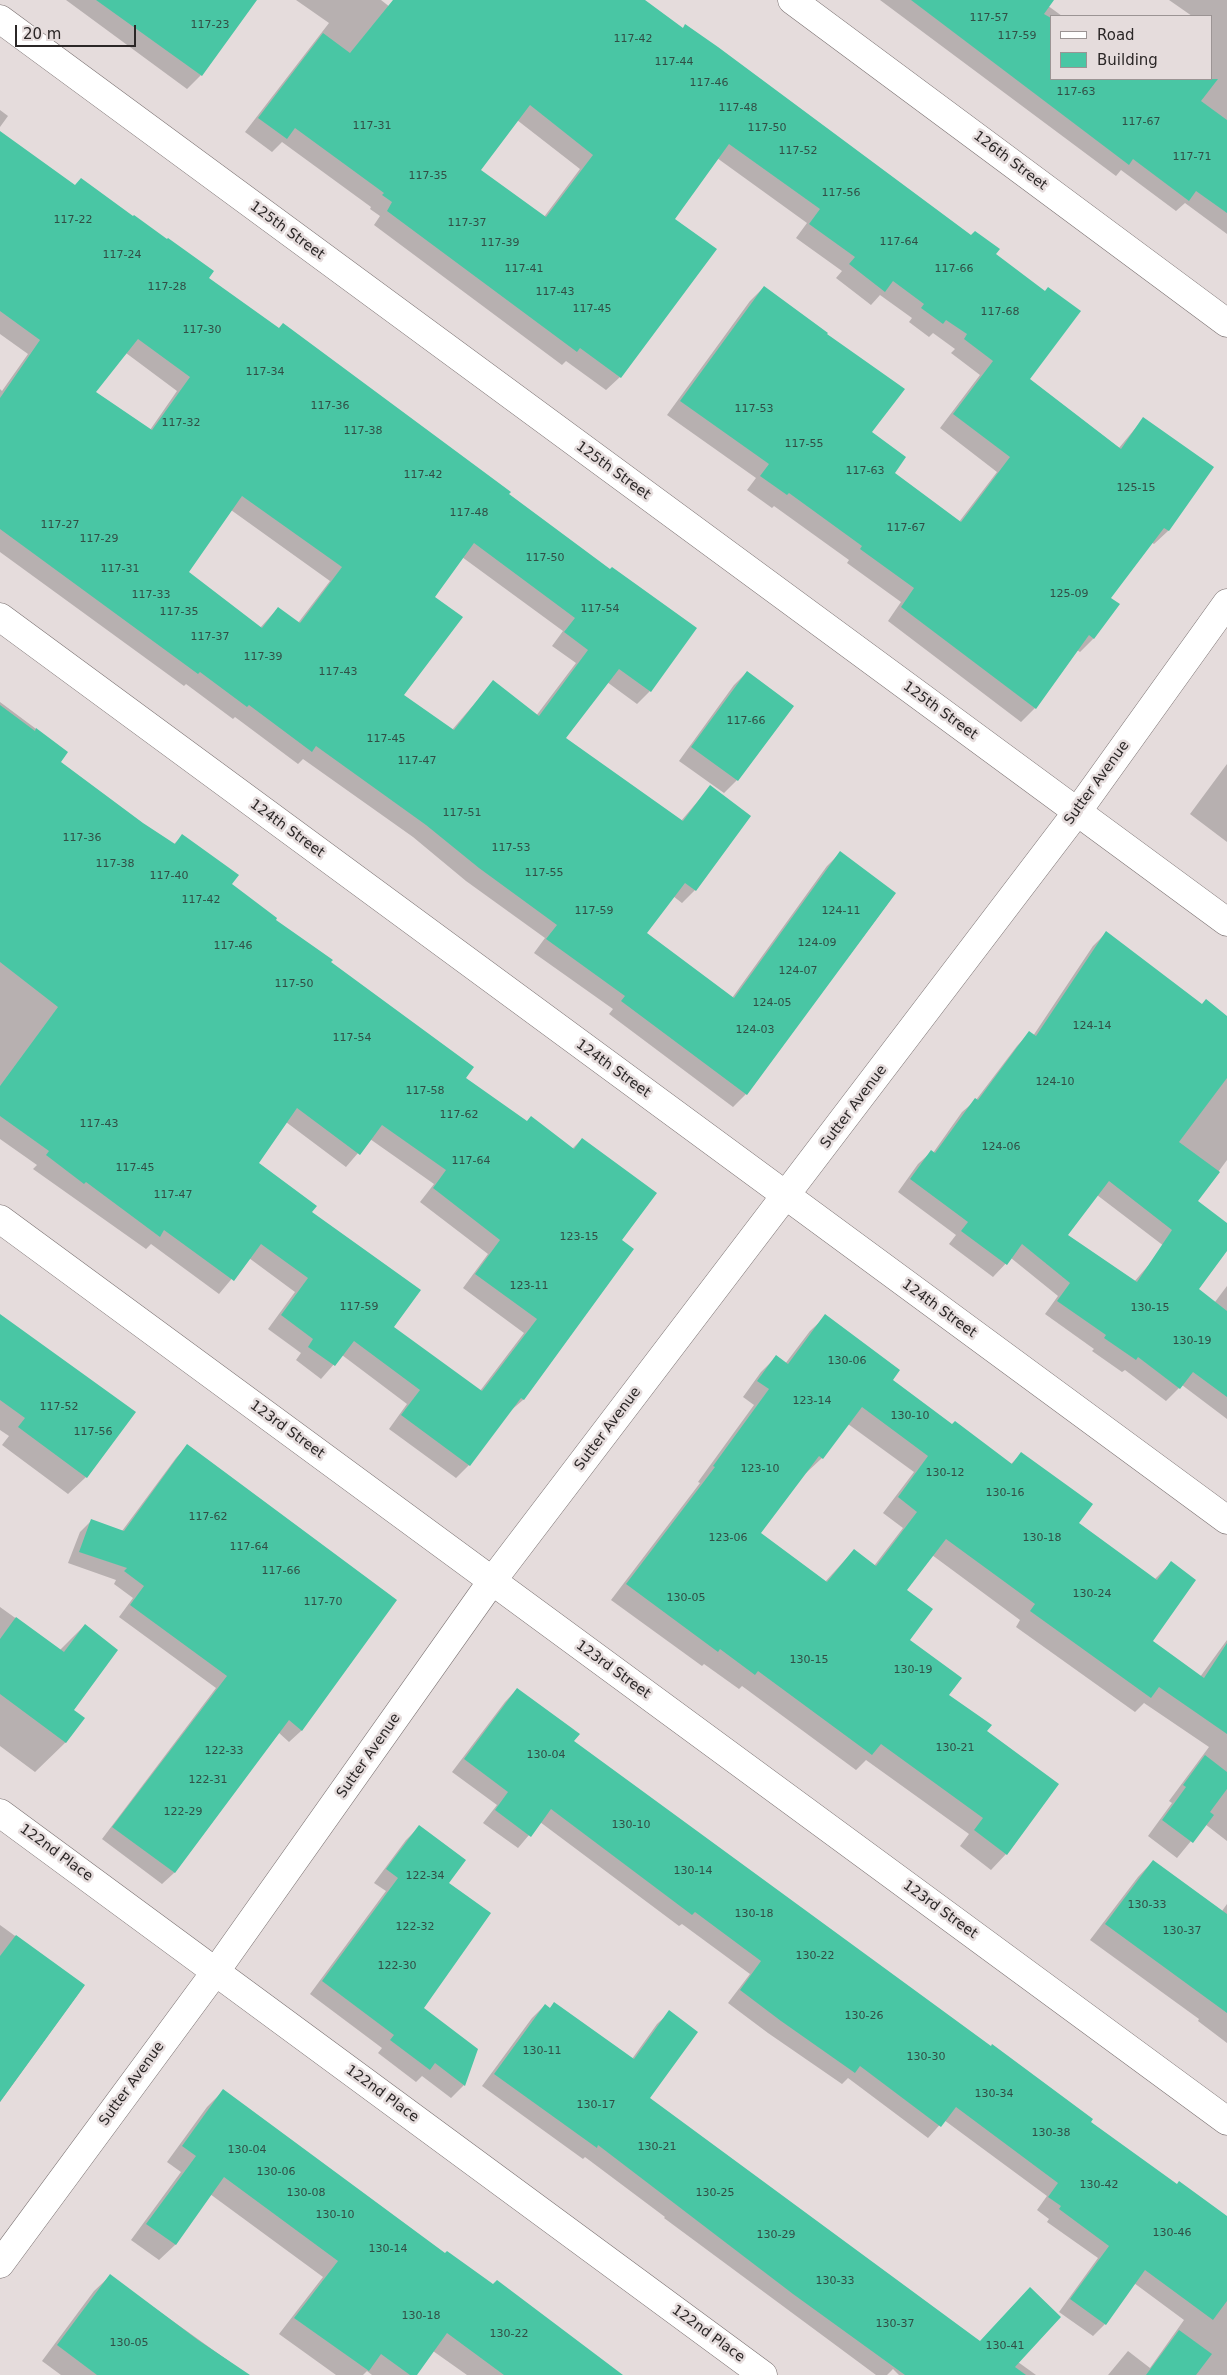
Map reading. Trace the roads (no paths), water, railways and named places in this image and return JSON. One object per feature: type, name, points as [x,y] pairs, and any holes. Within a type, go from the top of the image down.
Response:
[{"type":"street","name":"126th Street","points":[[792,0],[1227,322]]},
{"type":"street","name":"125th Street","points":[[0,19],[1227,922]]},
{"type":"street","name":"Sutter Avenue","points":[[0,2264],[216,1971],[492,1581],[1077,812],[1227,603]]},
{"type":"street","name":"124th Street","points":[[0,617],[1227,1520]]},
{"type":"street","name":"123rd Street","points":[[0,1219],[1227,2121]]},
{"type":"street","name":"122nd Place","points":[[0,1812],[763,2375]]}]
